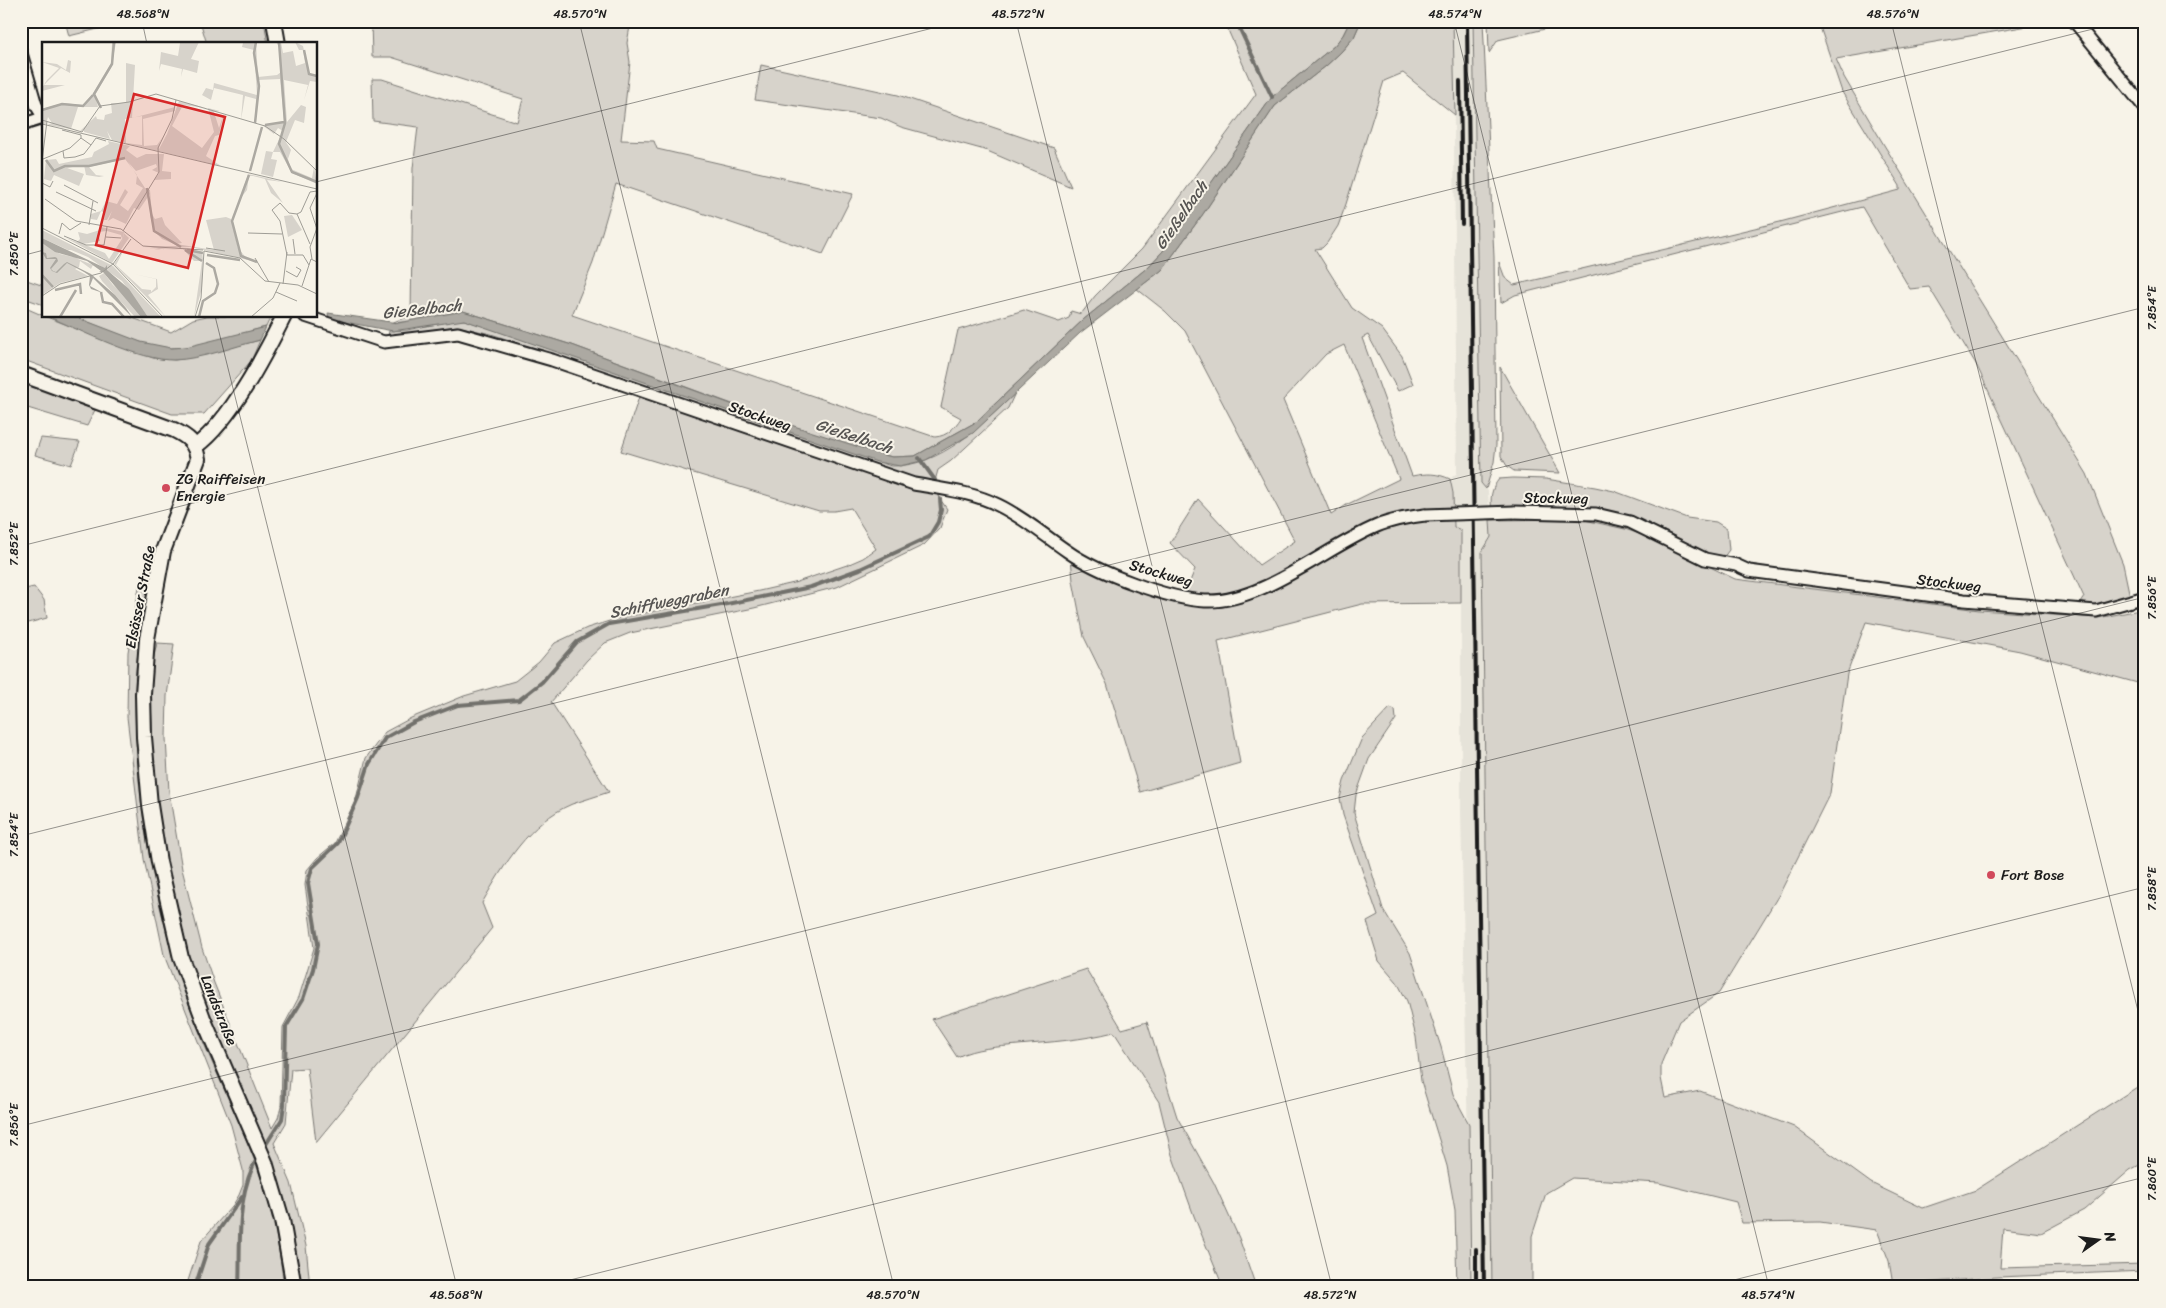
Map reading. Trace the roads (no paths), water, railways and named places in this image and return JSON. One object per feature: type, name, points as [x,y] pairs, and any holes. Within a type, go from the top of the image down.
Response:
[{"type":"street","points":[[274,21],[278,42]]},
{"type":"street","points":[[2074,21],[2145,108]]},
{"type":"street","points":[[21,53],[36,105],[42,116]]},
{"type":"street","points":[[21,125],[42,118]]},
{"type":"street","points":[[21,374],[174,430],[189,438],[196,446],[218,424],[256,369],[283,318]]},
{"type":"street","name":"Stockweg","points":[[311,318],[384,342],[458,333],[552,360],[914,484],[962,493],[998,505],[1042,532],[1068,552],[1107,573],[1161,592],[1206,601],[1247,595],[1377,526],[1408,517],[1514,512],[1604,516],[1630,522],[1705,560],[1736,565],[1749,571],[1964,600],[2096,611],[2145,597]]},
{"type":"street","name":"Elsässer Straße","points":[[144,737],[143,694],[148,631],[163,551],[198,459],[196,446]]},
{"type":"street","name":"Landstraße","points":[[144,737],[150,805],[159,862],[181,958],[203,1018],[265,1162],[282,1220],[294,1287]]},
{"type":"waterway","points":[[1236,21],[1272,97]]},
{"type":"waterway","points":[[919,458],[935,480]]},
{"type":"waterway","name":"Schiffweggraben","points":[[263,1149],[282,1119],[286,1027],[303,999],[313,969],[318,944],[308,883],[312,868],[338,843],[358,798],[369,764],[385,738],[414,722],[458,705],[519,700],[542,682],[577,642],[609,624],[727,604],[811,587],[860,569],[929,537],[938,522],[941,510],[940,499]]},
{"type":"waterway","name":"Schiffweggraben","points":[[239,1287],[243,1202],[251,1170],[259,1155]]},
{"type":"waterway","points":[[195,1287],[209,1244],[242,1197]]},
{"type":"railway","points":[[1467,21],[1484,1287]]},
{"type":"railway","points":[[1460,81],[1462,224]]},
{"type":"railway","points":[[1476,1249],[1476,1287]]},
{"type":"place","name":"ZG Raiffeisen Energie","points":[[166,488]]},
{"type":"place","name":"Fort Bose","points":[[1991,875]]},
{"type":"water label","name":"Gießelbach","points":[[1181,215]]},
{"type":"water label","name":"Gießelbach","points":[[422,309]]},
{"type":"water label","name":"Gießelbach","points":[[854,436]]}]
